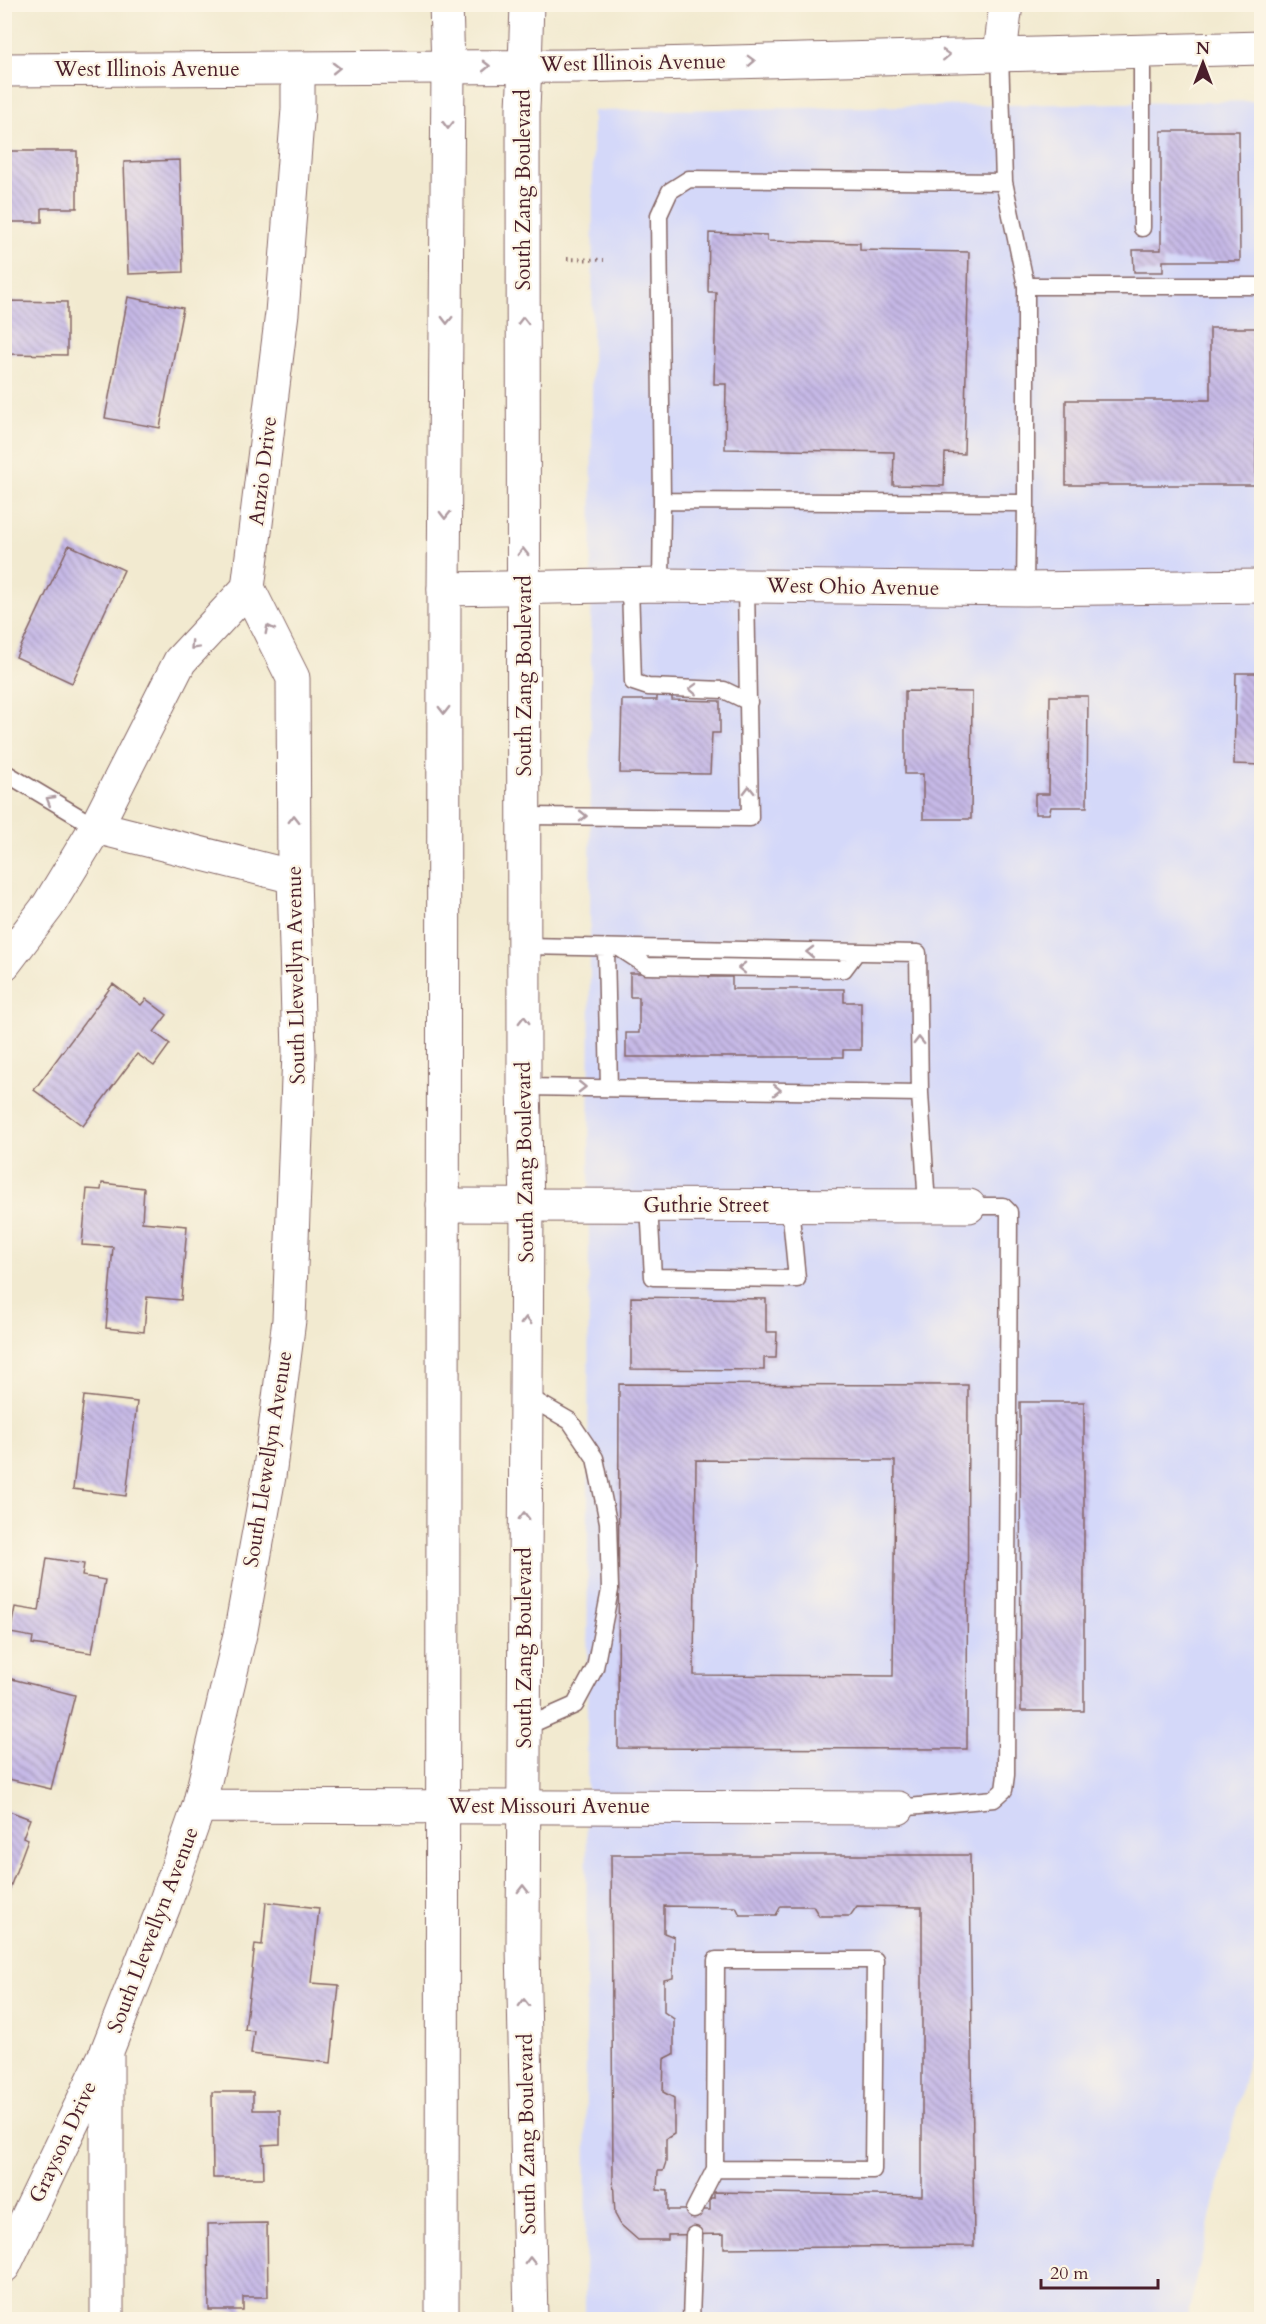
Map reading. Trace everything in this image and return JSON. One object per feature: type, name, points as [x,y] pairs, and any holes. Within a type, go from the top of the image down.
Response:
[{"type":"street","points":[[442,2319],[444,589],[448,67],[446,4]]},
{"type":"street","name":"South Zang Boulevard","points":[[527,4],[523,108],[526,1204],[523,1959],[531,2319]]},
{"type":"street","points":[[1000,54],[1006,4]]},
{"type":"street","name":"West Illinois Avenue","points":[[4,70],[525,66],[1262,48]]},
{"type":"street","name":"Anzio Drive","points":[[248,588],[282,313],[297,121],[298,69]]},
{"type":"street","name":"West Ohio Avenue","points":[[444,589],[646,585],[1025,589],[1262,586]]},
{"type":"street","points":[[4,964],[48,906],[96,827],[180,661],[248,588]]},
{"type":"street","name":"South Llewellyn Avenue","points":[[107,2319],[107,2051],[164,1906],[199,1806],[241,1630],[269,1476],[289,1320],[299,1052],[294,877],[293,678],[248,588]]},
{"type":"street","points":[[96,827],[294,877]]},
{"type":"street","name":"Guthrie Street","points":[[443,1205],[969,1206]]},
{"type":"street","name":"West Missouri Avenue","points":[[199,1806],[898,1808]]},
{"type":"street","name":"Grayson Drive","points":[[4,2266],[107,2051]]},
{"type":"lane","points":[[1142,51],[1142,228]]},
{"type":"lane","points":[[1000,54],[1004,182],[1026,286],[1025,589]]},
{"type":"lane","points":[[749,702],[724,690],[648,687],[633,682],[646,585],[662,501],[659,215],[670,191],[689,178],[1004,182]]},
{"type":"lane","points":[[1026,286],[1262,286]]},
{"type":"lane","points":[[662,501],[1026,503]]},
{"type":"lane","points":[[525,816],[750,818],[746,586]]},
{"type":"lane","points":[[4,772],[96,827]]},
{"type":"lane","points":[[524,946],[918,953],[920,1093],[927,1206]]},
{"type":"lane","points":[[609,1088],[614,949]]},
{"type":"lane","points":[[524,1087],[920,1093]]},
{"type":"lane","points":[[649,1205],[653,1277],[797,1279],[790,1206]]},
{"type":"lane","points":[[898,1808],[994,1799],[1004,1790],[1006,1775],[1009,1212],[1003,1206],[969,1206]]},
{"type":"lane","points":[[523,1728],[575,1705],[595,1668],[610,1590],[608,1522],[595,1458],[570,1421],[525,1395]]},
{"type":"lane","points":[[694,2210],[715,2169],[716,1960],[875,1960],[873,2170],[715,2169]]},
{"type":"lane","points":[[691,2319],[694,2235]]},
{"type":"path","points":[[567,259],[604,260]]},
{"type":"shaded area","points":[[1261,101],[1262,2002],[1187,2319],[585,2320],[593,111]]},
{"type":"building","points":[[1161,131],[1239,131],[1240,261],[1163,261],[1163,272],[1134,272],[1133,250],[1161,250]]},
{"type":"building","points":[[4,151],[77,151],[77,208],[42,208],[42,222],[10,222],[10,206],[4,206]]},
{"type":"building","points":[[180,160],[183,272],[128,274],[124,162]]},
{"type":"building","points":[[709,233],[767,235],[767,241],[860,243],[860,250],[969,252],[964,454],[945,453],[944,486],[893,485],[894,452],[725,449],[726,384],[714,384],[716,292],[708,292]]},
{"type":"building","points":[[128,297],[183,308],[160,428],[105,418]]},
{"type":"building","points":[[4,301],[67,302],[67,355],[4,354]]},
{"type":"building","points":[[1210,328],[1256,328],[1256,485],[1066,485],[1066,400],[1210,400]]},
{"type":"building","points":[[69,545],[124,570],[72,683],[16,657]]},
{"type":"building","points":[[1236,673],[1262,673],[1262,765],[1234,764]]},
{"type":"building","points":[[905,691],[972,692],[971,819],[923,819],[923,774],[905,774]]},
{"type":"building","points":[[657,694],[672,695],[672,700],[720,701],[720,733],[712,733],[710,774],[620,773],[622,700],[657,700]]},
{"type":"building","points":[[1050,696],[1088,696],[1087,807],[1051,807],[1049,814],[1035,814],[1035,794],[1049,794]]},
{"type":"building","points":[[630,973],[709,973],[709,977],[732,977],[732,989],[844,989],[844,1002],[861,1002],[861,1050],[843,1050],[843,1057],[626,1057],[626,1033],[639,1033],[639,997],[630,997]]},
{"type":"building","points":[[113,984],[141,1005],[146,999],[167,1015],[154,1032],[170,1044],[154,1066],[137,1054],[83,1126],[34,1090]]},
{"type":"building","points":[[102,1183],[144,1188],[142,1222],[187,1226],[181,1300],[147,1297],[144,1332],[106,1328],[113,1247],[82,1245],[87,1189],[101,1190]]},
{"type":"building","points":[[631,1297],[766,1299],[766,1332],[777,1332],[776,1358],[764,1358],[764,1370],[631,1369]]},
{"type":"building","points":[[619,1384],[968,1385],[967,1749],[618,1748]],"holes":[[[696,1460],[895,1461],[893,1676],[694,1675]]]},
{"type":"building","points":[[84,1396],[137,1402],[126,1496],[73,1489]]},
{"type":"building","points":[[1020,1402],[1084,1402],[1084,1711],[1021,1711]]},
{"type":"building","points":[[47,1558],[84,1564],[82,1576],[105,1580],[92,1653],[32,1644],[33,1637],[10,1633],[15,1607],[39,1611]]},
{"type":"building","points":[[4,1677],[75,1695],[51,1789],[4,1778]]},
{"type":"building","points":[[4,1809],[30,1819],[23,1837],[28,1839],[5,1901]]},
{"type":"building","points":[[611,1855],[970,1855],[974,2246],[724,2248],[724,2234],[668,2235],[668,2240],[638,2240],[621,2225],[615,2214]],"holes":[[[664,1906],[736,1907],[740,1915],[776,1915],[781,1906],[813,1906],[819,1916],[850,1916],[857,1906],[922,1907],[922,2196],[714,2192],[714,2198],[710,2198],[710,2210],[668,2210],[668,2191],[657,2190],[658,2171],[663,2171],[666,2162],[666,2139],[674,2134],[674,2098],[663,2092],[664,2059],[674,2054],[674,2019],[664,2012],[664,1980],[673,1978],[674,1937],[664,1933]]]},
{"type":"building","points":[[266,1902],[319,1908],[311,1983],[339,1985],[331,2063],[251,2054],[254,2031],[245,2030],[255,1944],[262,1945]]},
{"type":"building","points":[[212,2092],[253,2092],[253,2110],[280,2110],[280,2144],[263,2145],[264,2178],[213,2178]]},
{"type":"building","points":[[267,2223],[268,2297],[243,2297],[243,2310],[209,2310],[208,2224]]}]
